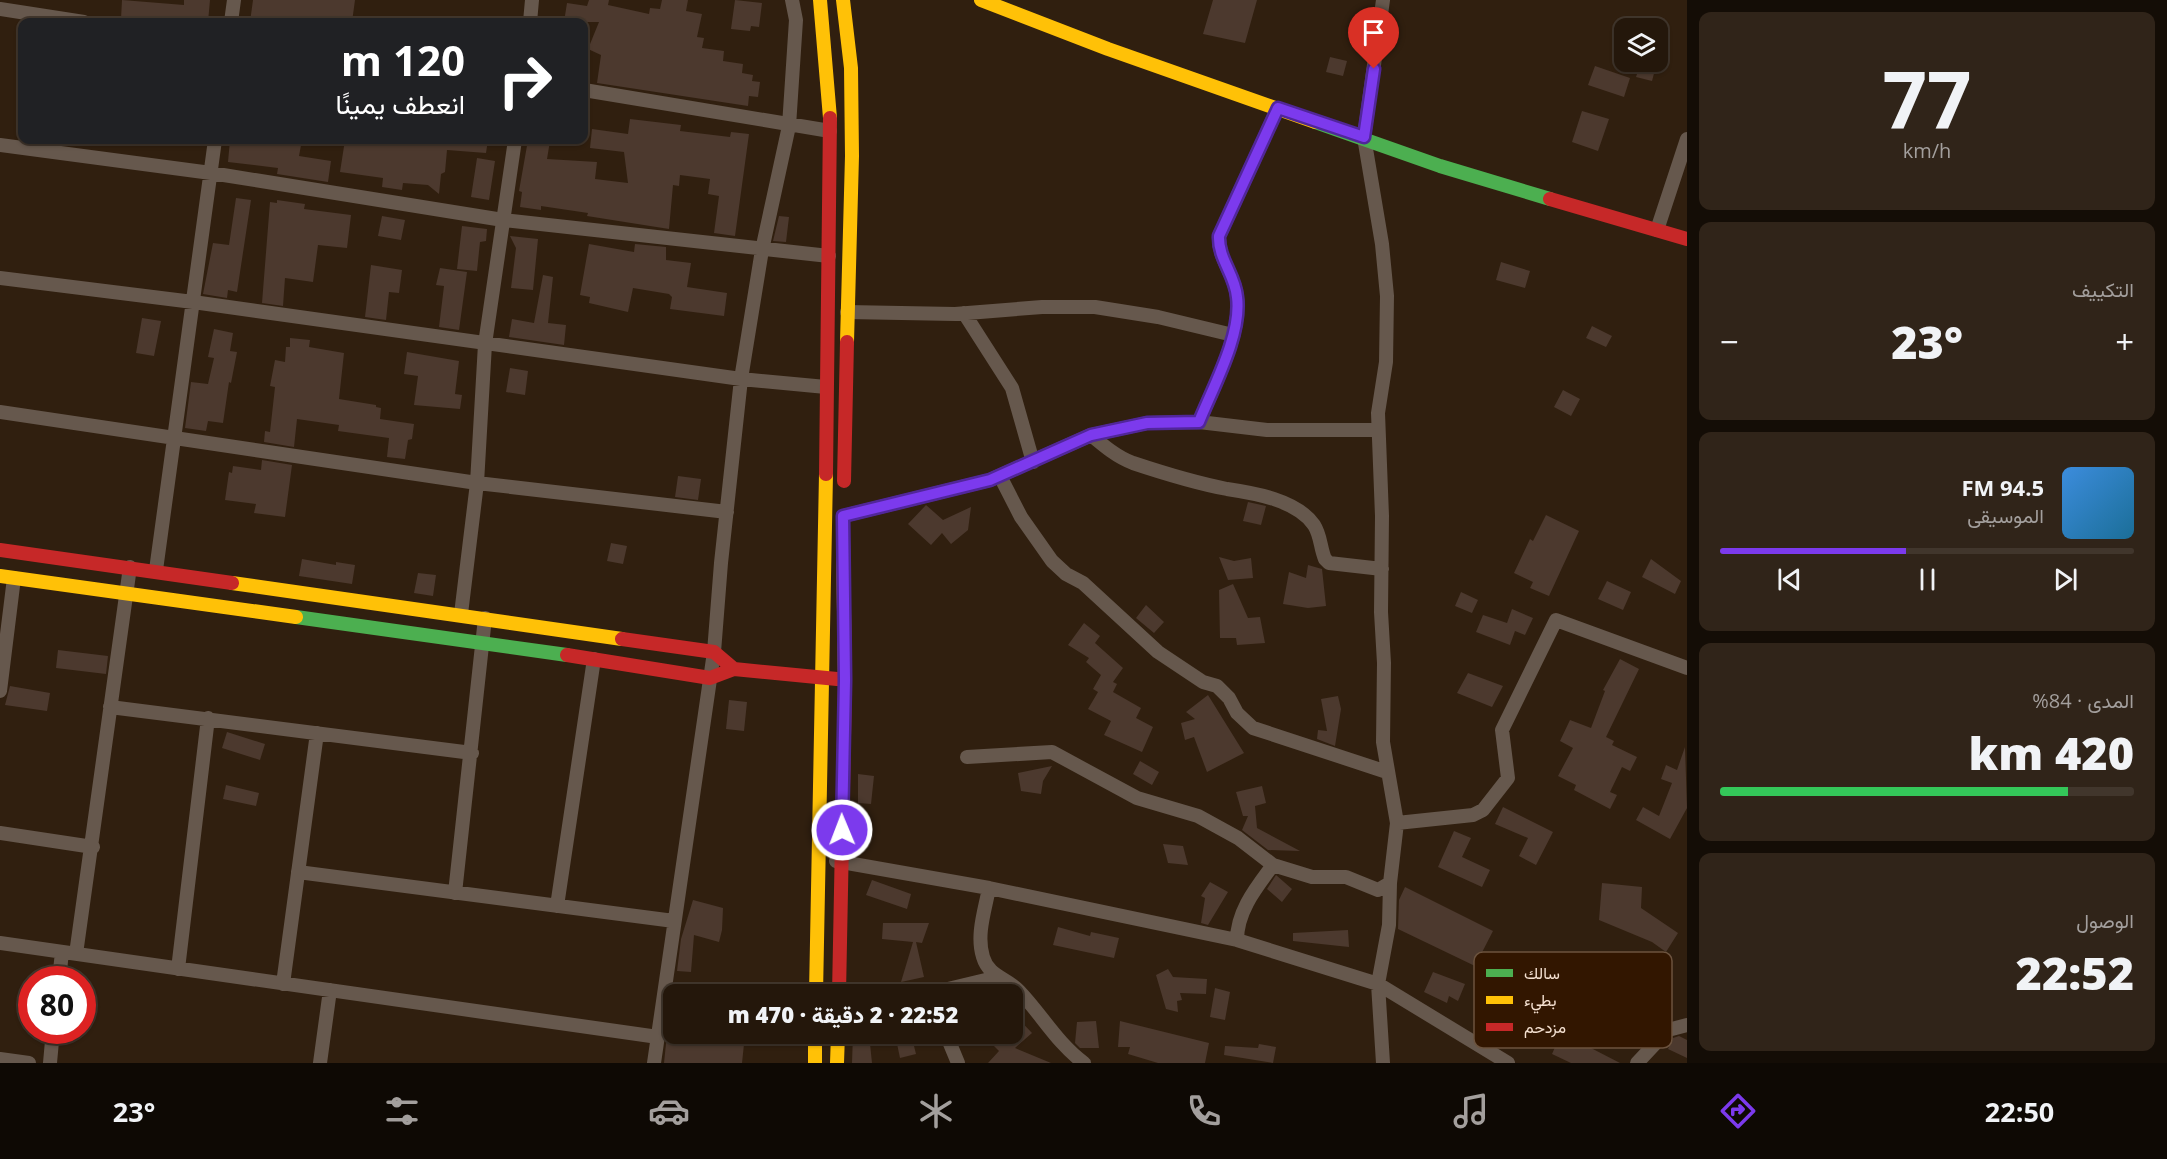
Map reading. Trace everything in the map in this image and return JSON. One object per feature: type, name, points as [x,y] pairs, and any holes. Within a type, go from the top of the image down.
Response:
[{"type":"main road","points":[[816,984],[824,678],[830,131],[826,48],[820,0]]},
{"type":"main road","points":[[839,984],[844,862],[842,814],[845,680],[844,504],[851,68],[843,0]]},
{"type":"main road","points":[[981,0],[1108,49],[1364,137],[1440,166],[1687,240]]},
{"type":"main road","points":[[828,288],[848,289]]},
{"type":"main road","points":[[0,550],[156,570],[714,652],[734,669]]},
{"type":"main road","points":[[7,577],[594,659],[710,678],[734,669],[845,680]]},
{"type":"main road","points":[[815,1044],[815,1063]]},
{"type":"main road","points":[[837,1063],[838,1044]]},
{"type":"street","points":[[232,18],[234,0]]},
{"type":"street","points":[[530,18],[532,0]]},
{"type":"street","points":[[669,984],[674,921],[714,652],[741,379],[762,250],[789,126],[796,20],[792,0]]},
{"type":"street","points":[[1383,0],[1364,137],[1382,244],[1387,296],[1386,362],[1378,413],[1383,742],[1397,824],[1390,884],[1389,925],[1378,984],[1383,1063]]},
{"type":"street","points":[[0,9],[58,18]]},
{"type":"street","points":[[588,91],[789,126],[830,131]]},
{"type":"street","points":[[1199,422],[1233,335],[1238,316],[1237,296],[1230,273],[1220,257],[1219,236],[1278,108]]},
{"type":"street","points":[[1657,230],[1687,139]]},
{"type":"street","points":[[156,570],[215,144]]},
{"type":"street","points":[[461,614],[477,483],[485,344],[514,144]]},
{"type":"street","points":[[0,145],[211,173],[503,220],[829,256]]},
{"type":"street","points":[[0,278],[193,302],[741,379],[826,387]]},
{"type":"street","points":[[848,312],[964,313],[1042,307],[1095,308],[1158,317],[1233,335]]},
{"type":"street","points":[[964,313],[1012,388],[1033,462]]},
{"type":"street","points":[[0,412],[176,436],[477,483],[727,512]]},
{"type":"street","points":[[844,504],[940,494],[1000,476],[1091,435],[1147,423],[1199,422],[1267,430],[1378,430]]},
{"type":"street","points":[[1091,435],[1111,452],[1132,462],[1227,489],[1264,495],[1298,511],[1312,523],[1320,536],[1325,560],[1382,568]]},
{"type":"street","points":[[1000,476],[1021,518],[1052,561],[1066,574],[1083,583],[1158,652],[1203,682],[1217,687],[1229,698],[1237,713],[1253,728],[1387,772]]},
{"type":"street","points":[[76,954],[93,848],[130,567]]},
{"type":"street","points":[[0,691],[7,577]]},
{"type":"street","points":[[455,893],[486,618]]},
{"type":"street","points":[[1397,824],[1473,815],[1483,810],[1508,778],[1502,730],[1556,620],[1687,668]]},
{"type":"street","points":[[556,906],[594,659]]},
{"type":"street","points":[[110,707],[472,753]]},
{"type":"street","points":[[178,969],[208,718]]},
{"type":"street","points":[[282,984],[317,733]]},
{"type":"street","points":[[967,757],[1052,752],[1137,798],[1198,816],[1238,838],[1273,866],[1312,877],[1346,877],[1377,890],[1390,884]]},
{"type":"street","points":[[0,833],[93,848]]},
{"type":"street","points":[[818,857],[989,888],[1237,940],[1378,984],[1474,1042]]},
{"type":"street","points":[[1237,940],[1237,925],[1248,900],[1273,866]]},
{"type":"street","points":[[298,872],[674,921]]},
{"type":"street","points":[[989,888],[981,949],[990,971],[1019,990],[1057,1039],[1084,1063]]},
{"type":"street","points":[[0,944],[658,1037]]},
{"type":"street","points":[[60,966],[62,952]]},
{"type":"street","points":[[970,984],[998,977]]},
{"type":"street","points":[[320,1063],[330,990]]},
{"type":"street","points":[[654,1063],[663,1018]]},
{"type":"street","points":[[1672,1029],[1687,1025]]},
{"type":"street","points":[[50,1063],[52,1044]]},
{"type":"street","points":[[950,1044],[958,1063]]},
{"type":"street","points":[[1483,1048],[1508,1063]]},
{"type":"street","points":[[1637,1063],[1651,1048]]},
{"type":"street","points":[[0,1059],[29,1063]]},
{"type":"building","points":[[122,0],[184,5],[184,0],[210,0],[208,18],[121,18]]},
{"type":"building","points":[[253,0],[355,0],[353,18],[251,18]]},
{"type":"building","points":[[589,0],[609,0],[608,5],[649,14],[650,8],[660,9],[662,0],[688,0],[686,11],[702,14],[697,37],[704,38],[702,48],[724,51],[723,61],[743,64],[742,73],[753,75],[752,81],[760,82],[758,97],[749,96],[748,106],[597,83],[601,55],[588,49],[599,22],[588,22],[588,18],[565,18],[567,3],[587,6]]},
{"type":"building","points":[[735,0],[762,3],[759,27],[751,26],[750,31],[731,29]]},
{"type":"building","points":[[1213,0],[1257,0],[1245,43],[1203,34]]},
{"type":"building","points":[[1330,57],[1347,61],[1343,76],[1326,72]]},
{"type":"building","points":[[1595,66],[1630,78],[1624,97],[1588,85]]},
{"type":"building","points":[[1638,72],[1654,72],[1652,81],[1636,77]]},
{"type":"building","points":[[1582,111],[1609,119],[1598,151],[1572,142]]},
{"type":"building","points":[[630,119],[681,125],[680,131],[730,137],[731,132],[749,134],[735,236],[714,233],[719,196],[708,194],[710,179],[680,175],[679,186],[673,185],[669,229],[541,206],[541,210],[520,207],[522,192],[519,191],[527,144],[550,144],[547,159],[597,162],[595,179],[628,183],[624,152],[590,148],[592,129],[628,134]]},
{"type":"building","points":[[230,144],[301,144],[299,156],[331,161],[328,182],[277,174],[278,168],[228,162]]},
{"type":"building","points":[[344,144],[487,144],[486,153],[447,150],[445,172],[441,174],[439,194],[428,185],[403,183],[402,190],[382,187],[383,178],[340,172]]},
{"type":"building","points":[[477,158],[495,161],[489,200],[471,197]]},
{"type":"building","points":[[236,198],[251,200],[237,292],[228,290],[227,298],[203,294],[213,243],[229,245]]},
{"type":"building","points":[[277,200],[305,204],[304,209],[351,215],[347,248],[318,245],[313,282],[285,278],[283,306],[262,303],[270,202],[277,203]]},
{"type":"building","points":[[382,216],[405,220],[401,240],[378,236]]},
{"type":"building","points":[[779,216],[789,217],[786,242],[773,241]]},
{"type":"building","points":[[462,226],[487,229],[486,241],[480,242],[477,271],[457,269]]},
{"type":"building","points":[[510,236],[538,239],[533,290],[511,288],[516,248]]},
{"type":"building","points":[[589,244],[634,252],[635,244],[666,247],[666,260],[691,263],[687,287],[727,293],[724,316],[670,309],[672,297],[669,294],[633,288],[628,312],[589,303],[590,297],[580,295]]},
{"type":"building","points":[[1501,262],[1530,271],[1525,288],[1496,280]]},
{"type":"building","points":[[371,265],[402,270],[399,293],[389,292],[386,320],[365,317]]},
{"type":"building","points":[[440,268],[467,272],[459,330],[439,327],[444,286],[436,285]]},
{"type":"building","points":[[543,275],[553,277],[548,323],[566,325],[564,345],[509,337],[512,319],[534,323]]},
{"type":"building","points":[[142,318],[161,321],[154,356],[136,353]]},
{"type":"building","points":[[1592,326],[1612,336],[1606,347],[1586,338]]},
{"type":"building","points":[[214,329],[233,333],[230,351],[237,352],[231,383],[229,382],[223,423],[208,421],[206,431],[185,428],[191,382],[208,384],[214,358],[208,357]]},
{"type":"building","points":[[290,338],[310,340],[309,347],[344,353],[339,399],[376,405],[381,408],[380,419],[414,424],[412,439],[408,440],[405,459],[387,457],[389,438],[338,431],[339,425],[297,419],[294,447],[264,442],[265,431],[270,432],[275,387],[270,386],[275,360],[285,362],[286,347],[290,347]]},
{"type":"building","points":[[407,352],[459,361],[455,394],[462,395],[460,409],[414,405],[418,376],[404,374]]},
{"type":"building","points":[[510,368],[528,371],[525,395],[506,392]]},
{"type":"building","points":[[1563,390],[1580,399],[1571,416],[1554,407]]},
{"type":"building","points":[[262,460],[292,465],[285,517],[254,513],[256,504],[225,500],[229,472],[232,473],[233,466],[261,470]]},
{"type":"building","points":[[678,476],[701,479],[698,500],[675,497]]},
{"type":"building","points":[[1248,502],[1266,506],[1261,525],[1243,521]]},
{"type":"building","points":[[926,505],[943,520],[971,507],[968,530],[951,544],[942,533],[931,545],[908,524]]},
{"type":"building","points":[[1546,515],[1579,531],[1549,596],[1530,588],[1533,582],[1514,573],[1530,539],[1533,541]]},
{"type":"building","points":[[611,543],[627,546],[623,564],[607,561]]},
{"type":"building","points":[[1219,557],[1234,561],[1251,558],[1253,578],[1228,580]]},
{"type":"building","points":[[302,559],[336,565],[336,562],[355,565],[352,584],[299,576]]},
{"type":"building","points":[[1651,559],[1681,581],[1675,594],[1642,577]]},
{"type":"building","points":[[1308,565],[1322,569],[1326,606],[1308,608],[1283,604],[1289,572],[1306,578]]},
{"type":"building","points":[[418,573],[436,575],[433,596],[414,593]]},
{"type":"building","points":[[1607,581],[1631,592],[1623,610],[1598,599]]},
{"type":"building","points":[[1233,584],[1248,618],[1260,617],[1265,643],[1237,645],[1236,638],[1220,638],[1219,590]]},
{"type":"building","points":[[1461,592],[1478,600],[1472,613],[1455,606]]},
{"type":"building","points":[[1146,605],[1164,622],[1154,633],[1136,618]]},
{"type":"building","points":[[1512,609],[1533,618],[1525,635],[1515,631],[1510,645],[1476,632],[1483,615],[1507,623]]},
{"type":"building","points":[[1084,623],[1100,636],[1095,643],[1123,668],[1113,682],[1117,684],[1113,692],[1141,708],[1136,718],[1153,727],[1142,752],[1104,735],[1111,721],[1088,709],[1098,692],[1093,689],[1101,675],[1086,662],[1089,658],[1068,645]]},
{"type":"building","points":[[58,650],[108,656],[106,674],[56,668]]},
{"type":"building","points":[[1620,659],[1639,669],[1606,737],[1614,741],[1612,745],[1637,757],[1630,771],[1622,767],[1610,792],[1617,795],[1610,809],[1574,790],[1576,785],[1558,776],[1573,748],[1560,741],[1570,720],[1591,728],[1605,691],[1603,690]]},
{"type":"building","points":[[1468,673],[1503,686],[1492,707],[1457,693]]},
{"type":"building","points":[[10,686],[50,693],[47,711],[5,705]]},
{"type":"building","points":[[1208,695],[1244,753],[1207,772],[1194,737],[1185,740],[1181,723],[1195,719],[1186,712]]},
{"type":"building","points":[[1338,696],[1341,709],[1335,746],[1317,739],[1318,730],[1327,731],[1321,699]]},
{"type":"building","points":[[729,700],[747,702],[744,731],[726,729]]},
{"type":"building","points":[[227,732],[265,744],[260,760],[222,748]]},
{"type":"building","points":[[1685,747],[1687,808],[1670,839],[1636,820],[1643,807],[1659,816],[1672,783],[1661,779],[1666,765],[1677,770]]},
{"type":"building","points":[[1140,761],[1159,772],[1152,785],[1133,774]]},
{"type":"building","points":[[1052,766],[1043,781],[1041,794],[1021,791],[1018,773]]},
{"type":"building","points":[[858,774],[874,776],[871,804],[858,803]]},
{"type":"building","points":[[226,785],[259,793],[256,806],[223,799]]},
{"type":"building","points":[[1262,786],[1266,803],[1255,806],[1257,828],[1300,851],[1268,850],[1242,830],[1248,816],[1243,816],[1236,792]]},
{"type":"building","points":[[1503,807],[1553,832],[1536,865],[1519,856],[1528,838],[1495,824]]},
{"type":"building","points":[[1454,831],[1471,838],[1462,857],[1490,870],[1482,887],[1438,867]]},
{"type":"building","points":[[1163,844],[1183,846],[1188,865],[1168,863]]},
{"type":"building","points":[[1276,875],[1292,889],[1282,902],[1267,889]]},
{"type":"building","points":[[872,880],[911,894],[907,909],[866,895]]},
{"type":"building","points":[[1210,882],[1228,892],[1208,925],[1201,923],[1205,898],[1201,896]]},
{"type":"building","points":[[1602,883],[1642,887],[1641,908],[1678,933],[1666,952],[1652,942],[1599,920]]},
{"type":"building","points":[[1405,887],[1493,931],[1482,952],[1474,952],[1474,966],[1398,929],[1399,900]]},
{"type":"building","points":[[693,900],[723,908],[722,930],[719,942],[694,935],[691,972],[677,971],[681,939]]},
{"type":"building","points":[[883,923],[929,923],[922,943],[916,942],[924,977],[901,982],[913,942],[882,939]]},
{"type":"building","points":[[1058,927],[1090,936],[1091,932],[1119,938],[1114,958],[1053,945]]},
{"type":"building","points":[[1348,930],[1349,947],[1293,941],[1293,933]]},
{"type":"building","points":[[1168,969],[1173,977],[1207,979],[1206,994],[1180,993],[1182,1000],[1177,1001],[1178,1012],[1166,1009],[1156,975]]},
{"type":"building","points":[[1433,972],[1465,984],[1458,1001],[1449,996],[1447,1003],[1424,992]]},
{"type":"building","points":[[1215,988],[1230,992],[1225,1020],[1210,1017]]},
{"type":"building","points":[[1096,1021],[1099,1048],[1080,1048],[1075,1043],[1077,1022]]},
{"type":"building","points":[[1120,1021],[1209,1043],[1205,1063],[1158,1063],[1128,1054],[1130,1047],[1118,1047]]},
{"type":"building","points":[[1023,1024],[1032,1033],[1023,1041]]},
{"type":"building","points":[[1679,1036],[1687,1040],[1687,1058],[1668,1049],[1672,1048],[1673,1038]]},
{"type":"building","points":[[666,1044],[744,1044],[742,1063],[664,1063]]},
{"type":"building","points":[[853,1044],[870,1044],[872,1063],[852,1063]]},
{"type":"building","points":[[897,1044],[914,1044],[916,1054],[900,1058]]},
{"type":"building","points":[[992,1044],[1020,1044],[1015,1048],[1051,1063],[988,1063],[999,1051]]},
{"type":"building","points":[[1259,1044],[1276,1047],[1273,1063],[1224,1055],[1225,1046],[1258,1048]]},
{"type":"building","points":[[1555,1048],[1591,1048],[1620,1063],[1571,1063],[1552,1054]]},
{"type":"traffic: fast","points":[[1315,122],[1440,166],[1550,199]]},
{"type":"traffic: fast","points":[[296,617],[567,655]]},
{"type":"traffic: slow","points":[[820,0],[830,118]]},
{"type":"traffic: slow","points":[[843,0],[851,68],[852,156],[847,342]]},
{"type":"traffic: slow","points":[[981,0],[1108,49],[1315,122]]},
{"type":"traffic: slow","points":[[816,984],[826,474]]},
{"type":"traffic: slow","points":[[843,539],[845,685]]},
{"type":"traffic: slow","points":[[0,576],[296,617]]},
{"type":"traffic: slow","points":[[232,583],[622,639]]},
{"type":"traffic: slow","points":[[815,1044],[815,1063]]},
{"type":"traffic: slow","points":[[837,1063],[838,1044]]},
{"type":"traffic: jam","points":[[826,474],[830,118]]},
{"type":"traffic: jam","points":[[1550,199],[1687,239]]},
{"type":"traffic: jam","points":[[844,481],[847,342]]},
{"type":"traffic: jam","points":[[0,550],[232,583]]},
{"type":"traffic: jam","points":[[622,639],[714,652],[734,669]]},
{"type":"traffic: jam","points":[[567,655],[710,678],[734,669],[837,679]]},
{"type":"traffic: jam","points":[[839,984],[845,685]]},
{"type":"route","points":[[842,830],[845,680],[843,516],[990,480],[1091,435],[1147,423],[1199,422],[1233,335],[1238,316],[1237,296],[1230,273],[1220,257],[1219,236],[1278,108],[1364,137],[1374,69]]}]
